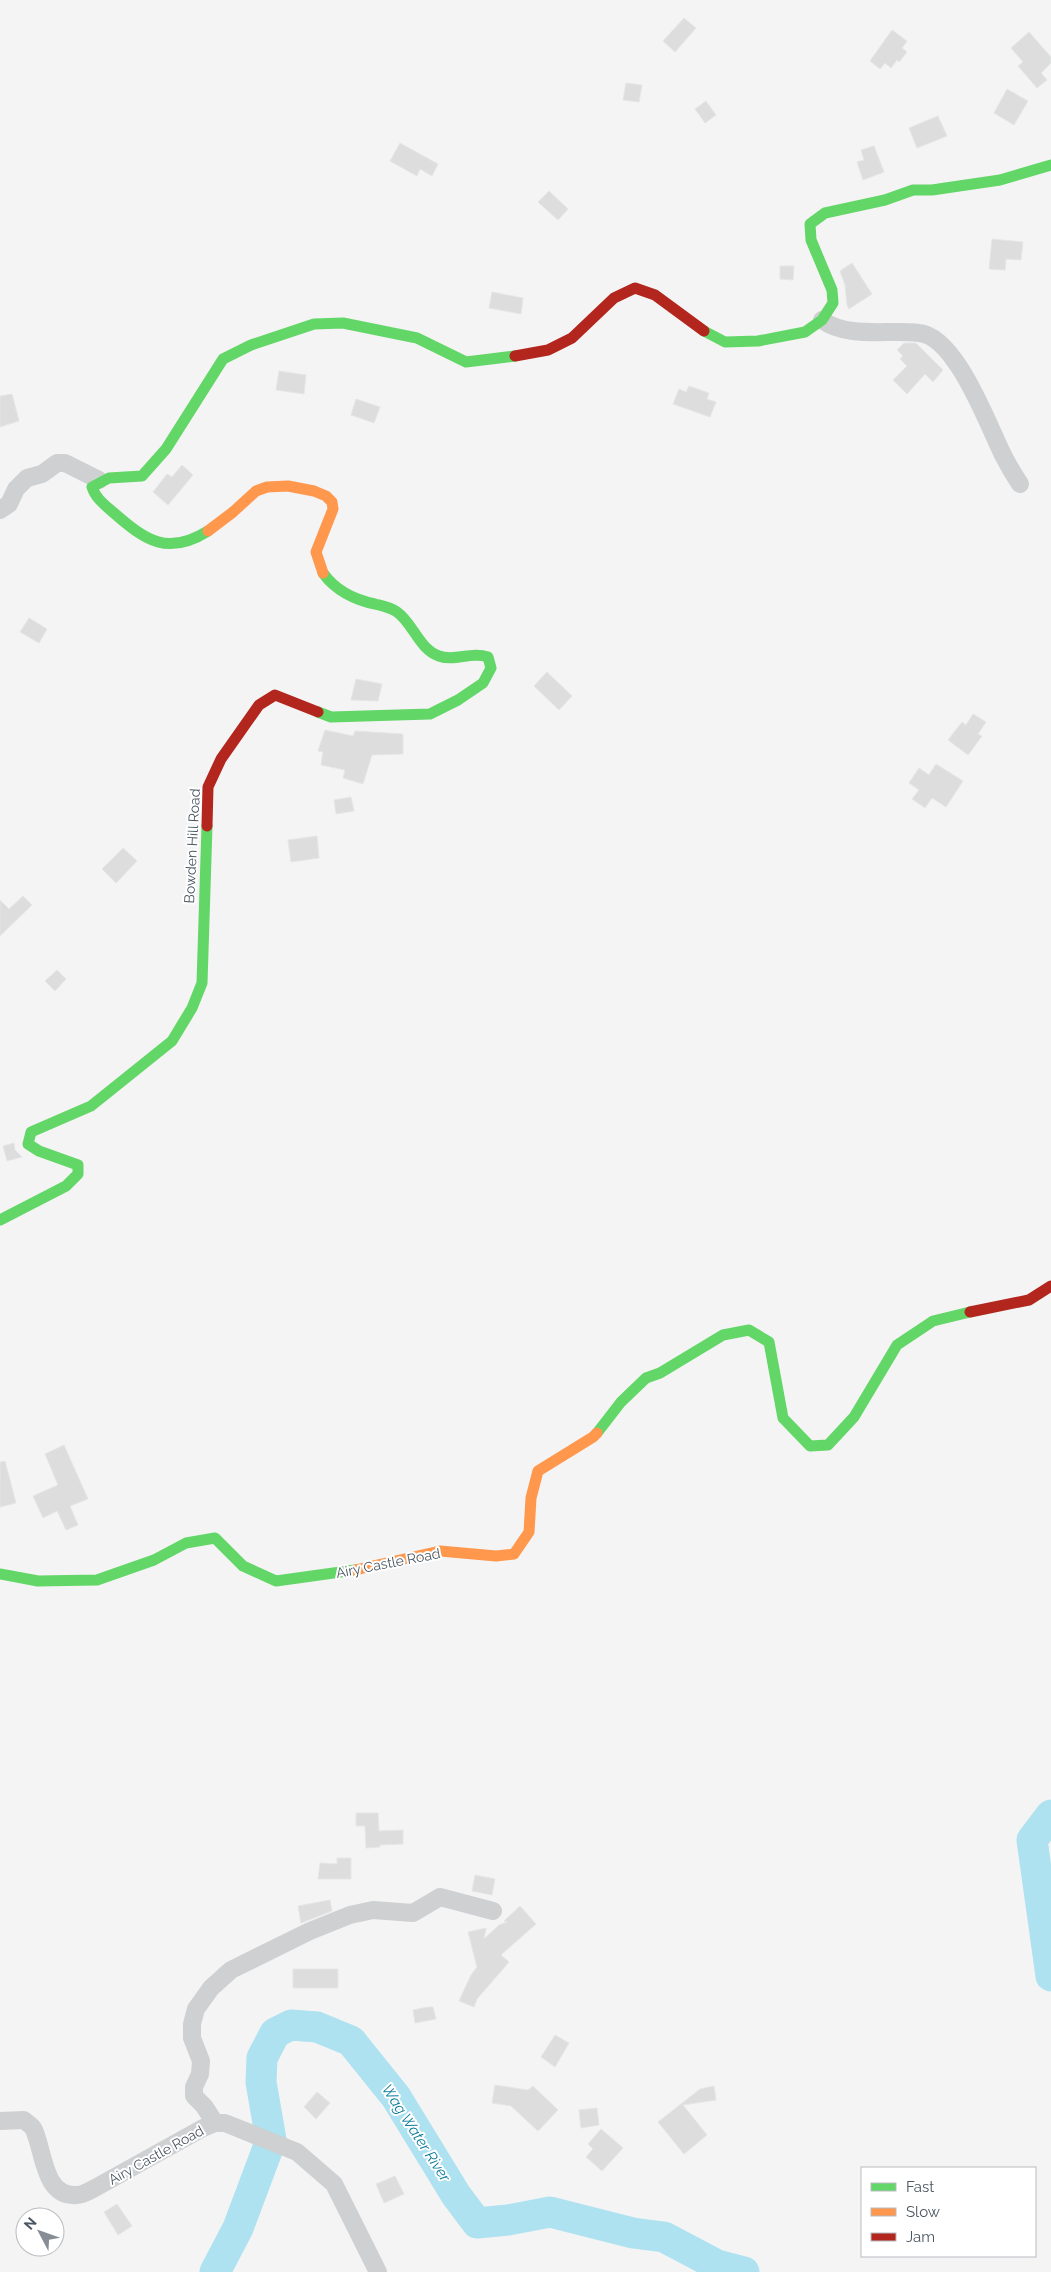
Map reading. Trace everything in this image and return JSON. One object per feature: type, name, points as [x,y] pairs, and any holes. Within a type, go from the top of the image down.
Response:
[{"type":"street","points":[[0,510],[9,504],[16,489],[27,478],[42,474],[57,462],[65,463],[99,480],[142,476],[166,448],[223,359],[251,345],[314,324],[344,323],[418,338],[466,362],[500,359],[548,350],[572,338],[614,298],[635,288],[655,295],[708,334],[725,342],[758,341],[805,332],[822,320],[833,303],[832,290],[811,240],[810,224],[825,213],[885,200],[913,190],[932,190],[1000,180],[1051,165]]},
{"type":"street","points":[[822,320],[829,325],[850,331],[921,333],[935,338],[960,369],[979,401],[1004,456],[1020,484]]},
{"type":"street","name":"Bowden Hill Road","points":[[0,1220],[66,1186],[78,1174],[78,1165],[63,1157],[37,1151],[28,1144],[32,1132],[91,1106],[172,1041],[192,1008],[202,983],[208,787],[221,759],[259,705],[274,695],[331,717],[430,714],[458,700],[483,683],[491,668],[488,657],[481,653],[451,658],[437,655],[422,642],[410,623],[395,610],[360,600],[342,592],[327,578],[318,562],[316,552],[321,535],[332,519],[333,506],[328,497],[315,492],[281,486],[260,488],[233,512],[192,541],[162,544],[144,536],[95,496],[92,487],[99,480]]},
{"type":"street","name":"Airy Castle Road","points":[[0,1574],[38,1581],[96,1580],[154,1560],[186,1543],[215,1538],[243,1566],[276,1581],[345,1572],[440,1551],[496,1556],[514,1554],[529,1532],[531,1498],[538,1471],[593,1437],[621,1402],[646,1378],[660,1373],[723,1335],[748,1330],[768,1342],[783,1418],[810,1446],[828,1446],[854,1417],[897,1346],[933,1321],[984,1308],[1029,1300],[1051,1286]]},
{"type":"street","points":[[378,2272],[334,2184],[297,2152],[220,2123],[194,2096],[194,2088],[200,2074],[201,2061],[192,2038],[192,2024],[196,2008],[211,1988],[231,1970],[310,1931],[350,1916],[373,1910],[413,1914],[440,1897],[493,1911]]},
{"type":"street","name":"Airy Castle Road","points":[[0,2121],[24,2120],[33,2129],[47,2174],[55,2186],[68,2194],[78,2195],[220,2123]]},
{"type":"building","points":[[684,18],[696,28],[675,52],[663,41]]},
{"type":"building","points":[[892,30],[907,41],[902,48],[907,52],[891,68],[885,63],[880,69],[870,61]]},
{"type":"building","points":[[1029,32],[1051,57],[1051,63],[1041,73],[1047,80],[1037,88],[1018,66],[1023,62],[1011,48]]},
{"type":"building","points":[[626,83],[642,85],[639,102],[623,100]]},
{"type":"building","points":[[1007,89],[1028,101],[1014,125],[994,113]]},
{"type":"building","points":[[706,101],[716,115],[705,123],[695,109]]},
{"type":"building","points":[[938,116],[947,136],[917,148],[909,128]]},
{"type":"building","points":[[400,143],[438,164],[432,176],[420,169],[417,176],[390,161]]},
{"type":"building","points":[[874,146],[884,172],[863,180],[857,162],[864,160],[861,150]]},
{"type":"building","points":[[549,191],[568,209],[558,220],[538,202]]},
{"type":"building","points":[[992,239],[1023,242],[1021,260],[1006,259],[1005,270],[989,269]]},
{"type":"building","points":[[852,263],[872,294],[849,309],[845,285],[840,271]]},
{"type":"building","points":[[780,266],[794,266],[793,280],[780,279]]},
{"type":"building","points":[[492,292],[523,298],[521,314],[489,308]]},
{"type":"building","points":[[904,343],[916,343],[943,370],[933,382],[925,374],[907,394],[893,380],[907,366],[900,359],[903,356],[897,350]]},
{"type":"building","points":[[279,371],[306,375],[304,394],[276,390]]},
{"type":"building","points":[[689,386],[709,393],[707,399],[716,402],[710,417],[673,404],[679,389],[686,392]]},
{"type":"building","points":[[12,394],[19,421],[0,427],[0,396]]},
{"type":"building","points":[[356,399],[380,407],[374,423],[351,415]]},
{"type":"building","points":[[182,465],[193,475],[168,505],[153,492],[167,474],[172,477]]},
{"type":"building","points":[[29,618],[47,629],[39,643],[20,632]]},
{"type":"building","points":[[547,672],[572,696],[559,710],[534,686]]},
{"type":"building","points":[[356,679],[382,684],[378,701],[351,700]]},
{"type":"building","points":[[973,714],[986,722],[978,734],[982,736],[968,755],[948,740],[962,722],[966,725]]},
{"type":"building","points":[[325,730],[353,736],[355,731],[403,734],[403,754],[372,755],[363,784],[343,778],[345,770],[321,765],[323,752],[318,751]]},
{"type":"building","points":[[936,764],[963,781],[946,807],[932,798],[925,808],[912,799],[919,790],[909,783],[919,768],[929,775]]},
{"type":"building","points":[[351,797],[354,811],[336,814],[334,800]]},
{"type":"building","points":[[317,836],[319,858],[291,862],[288,840]]},
{"type":"building","points":[[123,848],[137,861],[116,883],[102,869]]},
{"type":"building","points":[[23,896],[32,905],[0,936],[0,900],[9,909]]},
{"type":"building","points":[[57,970],[66,979],[55,991],[45,981]]},
{"type":"building","points":[[14,1143],[15,1150],[22,1157],[7,1161],[3,1146]]},
{"type":"building","points":[[64,1445],[88,1499],[70,1506],[78,1525],[66,1530],[57,1511],[43,1518],[33,1496],[58,1485],[45,1454]]},
{"type":"building","points":[[5,1461],[16,1503],[0,1507],[0,1462]]},
{"type":"building","points":[[356,1813],[378,1813],[379,1831],[403,1830],[403,1844],[366,1848],[365,1826],[356,1826]]},
{"type":"building","points":[[337,1858],[351,1858],[351,1879],[318,1879],[320,1863],[337,1864]]},
{"type":"building","points":[[475,1875],[495,1879],[492,1895],[472,1891]]},
{"type":"building","points":[[330,1900],[332,1911],[301,1923],[298,1906]]},
{"type":"building","points":[[520,1906],[536,1924],[501,1955],[509,1962],[477,1999],[474,2007],[459,2001],[471,1975],[477,1967],[468,1932],[486,1928],[484,1939],[499,1925],[507,1922],[504,1921]]},
{"type":"building","points":[[293,1969],[338,1969],[338,1988],[293,1988]]},
{"type":"building","points":[[433,2007],[436,2019],[415,2023],[413,2010]]},
{"type":"building","points":[[555,2035],[569,2043],[555,2067],[541,2057]]},
{"type":"building","points":[[495,2085],[528,2090],[533,2086],[558,2110],[538,2131],[511,2106],[492,2103]]},
{"type":"building","points":[[714,2086],[716,2100],[683,2105],[707,2135],[684,2154],[658,2122],[700,2089]]},
{"type":"building","points":[[317,2092],[330,2103],[316,2119],[304,2107]]},
{"type":"building","points":[[597,2108],[599,2125],[581,2128],[579,2110]]},
{"type":"building","points":[[601,2129],[623,2148],[602,2171],[586,2157],[593,2149],[588,2144]]},
{"type":"building","points":[[395,2176],[404,2194],[384,2203],[376,2184]]},
{"type":"building","points":[[117,2204],[132,2226],[118,2235],[104,2212]]},
{"type":"waterway","name":"Wag Water River","points":[[1051,1815],[1032,1840],[1051,1976]]},
{"type":"waterway","name":"Wag Water River","points":[[215,2272],[238,2228],[271,2140],[261,2082],[262,2058],[275,2033],[291,2025],[317,2027],[351,2041],[396,2097],[456,2195],[477,2223],[508,2220],[550,2212],[633,2233],[664,2237],[717,2265],[744,2272]]},
{"type":"traffic: fast","points":[[704,331],[725,342],[758,341],[805,332],[822,320],[833,303],[832,290],[811,240],[810,224],[825,213],[885,200],[913,190],[932,190],[1000,180],[1051,165]]},
{"type":"traffic: fast","points":[[208,531],[194,539],[181,543],[169,544],[147,538],[101,502],[92,487],[109,478],[142,476],[166,449],[223,359],[251,345],[314,324],[343,323],[417,338],[466,362],[515,356]]},
{"type":"traffic: fast","points":[[318,712],[331,717],[430,714],[458,700],[483,683],[491,668],[488,657],[482,655],[445,658],[432,653],[397,612],[360,600],[346,593],[333,584],[323,573]]},
{"type":"traffic: fast","points":[[0,1220],[66,1186],[78,1174],[78,1165],[39,1151],[28,1144],[31,1132],[91,1106],[172,1041],[192,1008],[202,983],[207,826]]},
{"type":"traffic: fast","points":[[597,1433],[621,1402],[646,1378],[660,1373],[723,1335],[749,1330],[769,1342],[783,1418],[810,1446],[828,1445],[854,1417],[897,1345],[933,1321],[970,1312]]},
{"type":"traffic: fast","points":[[0,1574],[38,1581],[97,1580],[154,1560],[186,1543],[215,1538],[243,1566],[276,1581],[355,1570]]},
{"type":"traffic: slow","points":[[208,531],[256,491],[267,487],[288,486],[314,491],[326,496],[332,502],[333,509],[316,552],[323,573]]},
{"type":"traffic: slow","points":[[355,1570],[440,1551],[496,1556],[514,1554],[529,1532],[531,1498],[538,1471],[597,1433]]},
{"type":"traffic: jam","points":[[515,356],[548,350],[572,338],[614,298],[635,288],[655,295],[704,331]]},
{"type":"traffic: jam","points":[[207,826],[208,787],[221,759],[259,705],[275,695],[318,712]]},
{"type":"traffic: jam","points":[[970,1312],[1029,1300],[1051,1286]]}]
